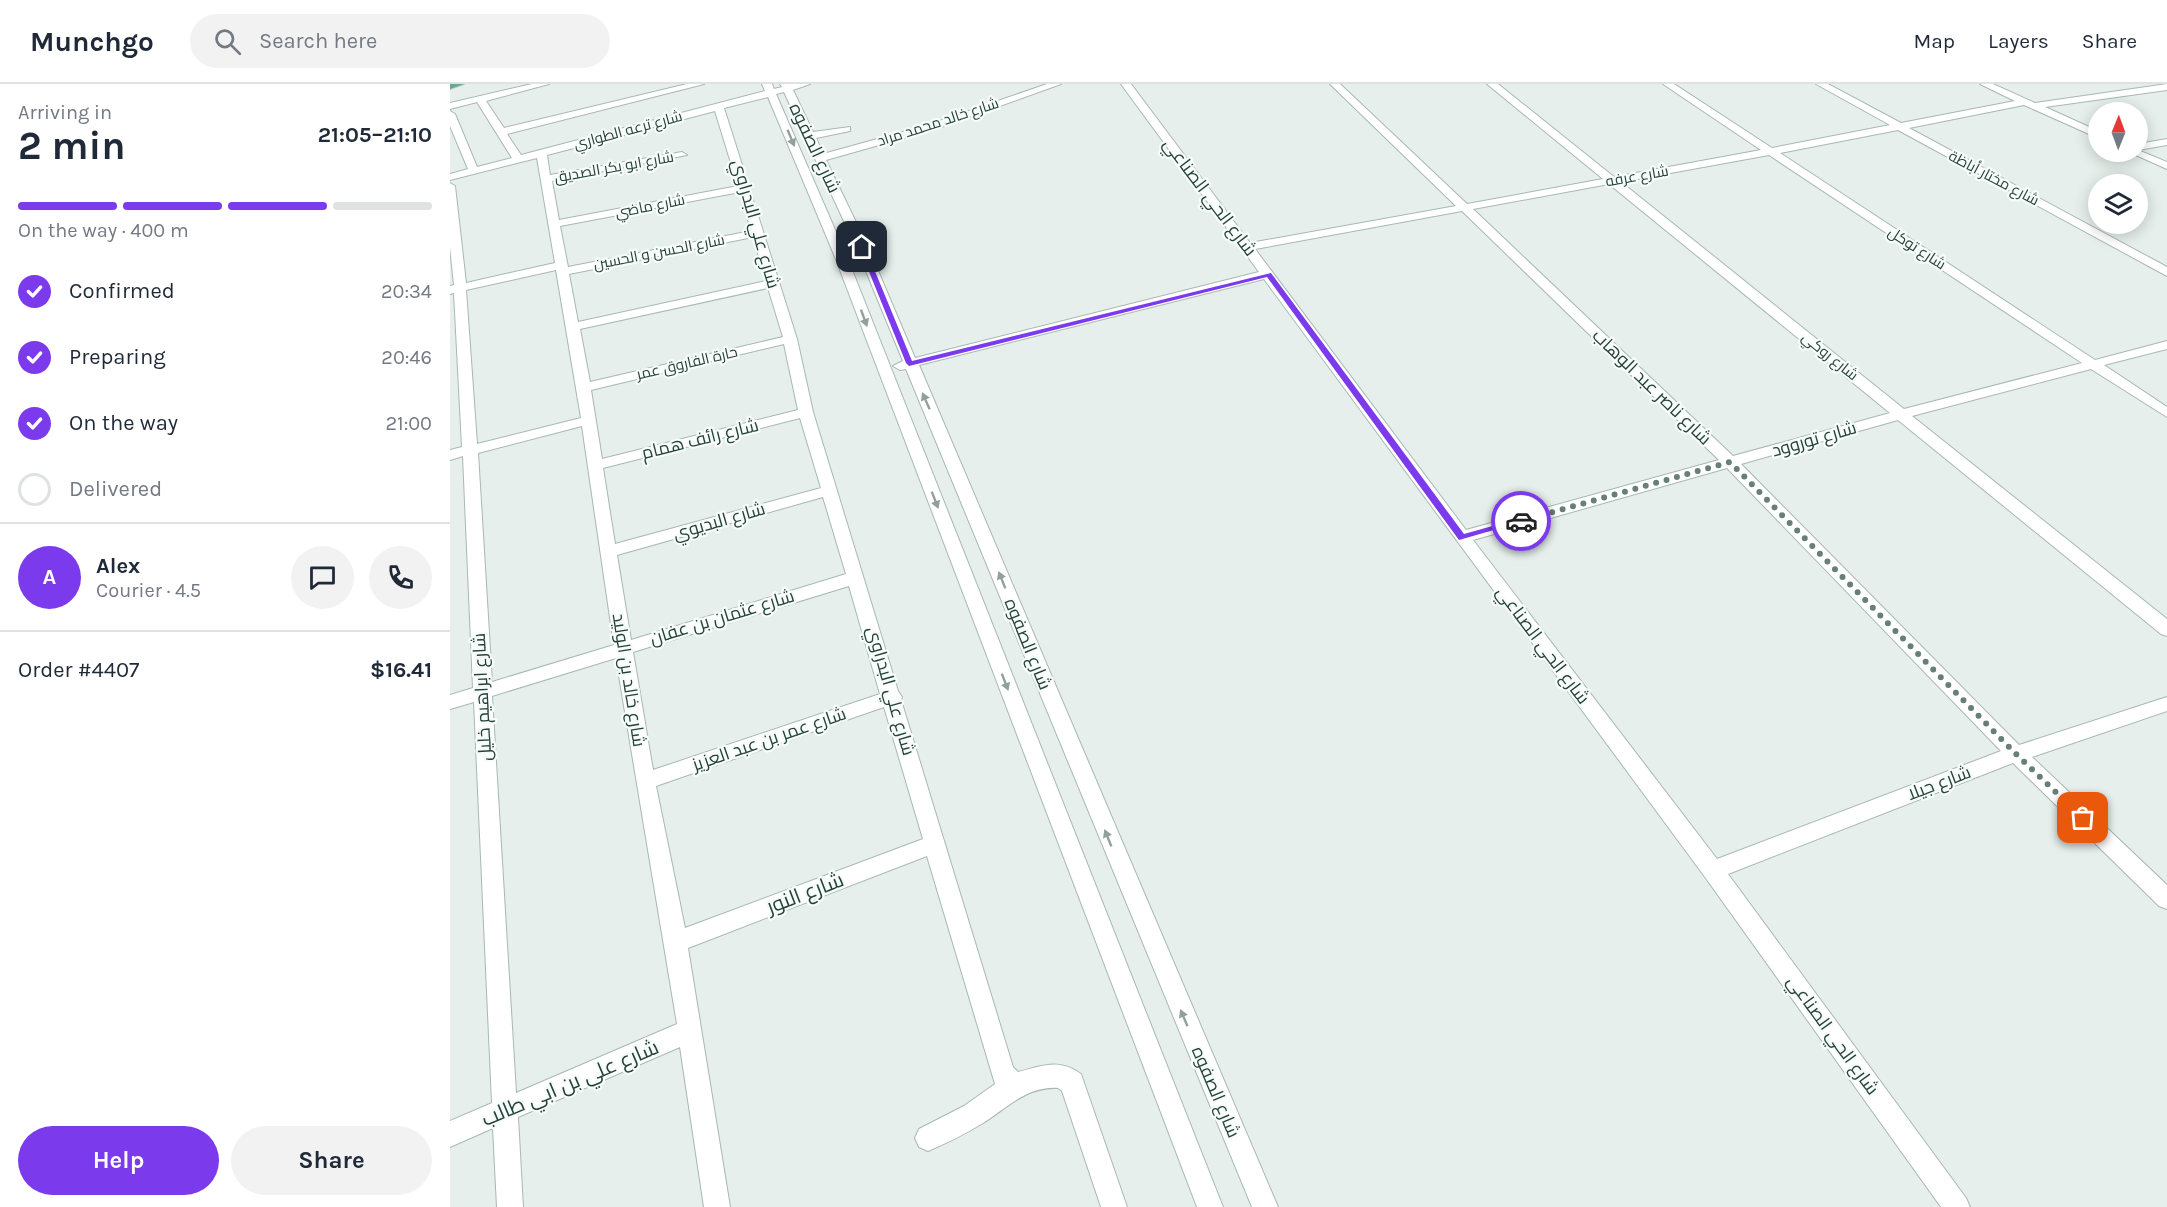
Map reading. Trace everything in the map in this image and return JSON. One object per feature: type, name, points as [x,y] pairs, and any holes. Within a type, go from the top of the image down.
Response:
[{"type":"main road","points":[[450,86],[459,84]]},
{"type":"street","points":[[450,106],[544,84]]},
{"type":"street","points":[[501,132],[678,98],[699,84]]},
{"type":"street","points":[[752,84],[780,88]]},
{"type":"street","name":"شارع خالد محمد مراد","points":[[821,158],[932,127],[1052,84]]},
{"type":"street","name":"شارع الحي الصناعي","points":[[1126,84],[1462,537],[1713,870],[1957,1207]]},
{"type":"street","name":"شارع ناصر عبد الوهاب","points":[[1335,84],[1466,206],[1730,462],[2016,754],[2167,899]]},
{"type":"street","name":"شارع روكي","points":[[1492,84],[2167,629]]},
{"type":"street","name":"شارع توكل","points":[[1668,84],[2167,413]]},
{"type":"street","name":"شارع مختار أباظة","points":[[1821,84],[2167,272]]},
{"type":"street","points":[[1985,84],[2088,131]]},
{"type":"street","name":"شارع عرفه","points":[[1247,247],[1770,152],[1899,126],[2029,104],[2167,87]]},
{"type":"street","name":"شارع ترعه الطواري","points":[[450,177],[541,153],[678,98],[719,107],[780,88]]},
{"type":"street","name":"شارع الصفوه","points":[[780,88],[810,136],[862,247],[909,363],[951,456],[1129,889],[1265,1207]]},
{"type":"street","name":"شارع الصفوه","points":[[780,88],[884,370],[1210,1207]]},
{"type":"street","points":[[450,94],[472,89]]},
{"type":"street","points":[[480,99],[518,159]]},
{"type":"street","name":"شارع علي البدراوي","points":[[719,107],[790,339],[806,412],[893,697],[1003,1075],[1014,1085]]},
{"type":"street","points":[[450,114],[474,171]]},
{"type":"street","points":[[810,136],[846,129]]},
{"type":"street","points":[[2148,145],[2167,142]]},
{"type":"street","name":"شارع خالد بن الوليد","points":[[541,153],[584,388],[594,466],[645,781],[676,942],[717,1207]]},
{"type":"street","name":"شارع ابو بكر الصديق","points":[[546,179],[682,155]]},
{"type":"street","points":[[2148,158],[2167,166]]},
{"type":"street","name":"شارع ابراهيم خليل","points":[[450,186],[455,289],[470,450],[510,1207]]},
{"type":"street","name":"شارع ماضي","points":[[554,224],[745,188]]},
{"type":"street","name":"شارع الحسن و الحسين","points":[[455,289],[757,233]]},
{"type":"street","points":[[884,370],[1269,274]]},
{"type":"street","points":[[572,327],[772,283]]},
{"type":"street","name":"حارة الفاروق عمر","points":[[584,388],[790,339]]},
{"type":"street","name":"شارع توروود","points":[[1462,537],[1902,414],[2167,345]]},
{"type":"street","name":"شارع رائف همام","points":[[594,466],[806,412]]},
{"type":"street","points":[[450,455],[589,420]]},
{"type":"street","name":"شارع البديوي","points":[[608,552],[831,490]]},
{"type":"street","name":"شارع عثمان بن عفان","points":[[450,702],[624,646],[857,577]]},
{"type":"street","name":"شارع عمر بن عبد العزيز","points":[[645,781],[893,697]]},
{"type":"street","name":"شارع جيلا","points":[[1713,870],[2016,754],[2167,704]]},
{"type":"street","name":"شارع النور","points":[[676,942],[935,844]]},
{"type":"street","name":"شارع علي بن ابي طالب","points":[[450,1134],[689,1031]]},
{"type":"street","points":[[928,1138],[959,1124],[992,1104],[1014,1085],[1050,1074],[1059,1074],[1072,1083],[1114,1207]]},
{"type":"way so far","points":[[1521,521],[1730,462],[2016,754],[2083,818]]},
{"type":"route","points":[[862,247],[909,363],[1269,274],[1462,537],[1521,521]]}]
